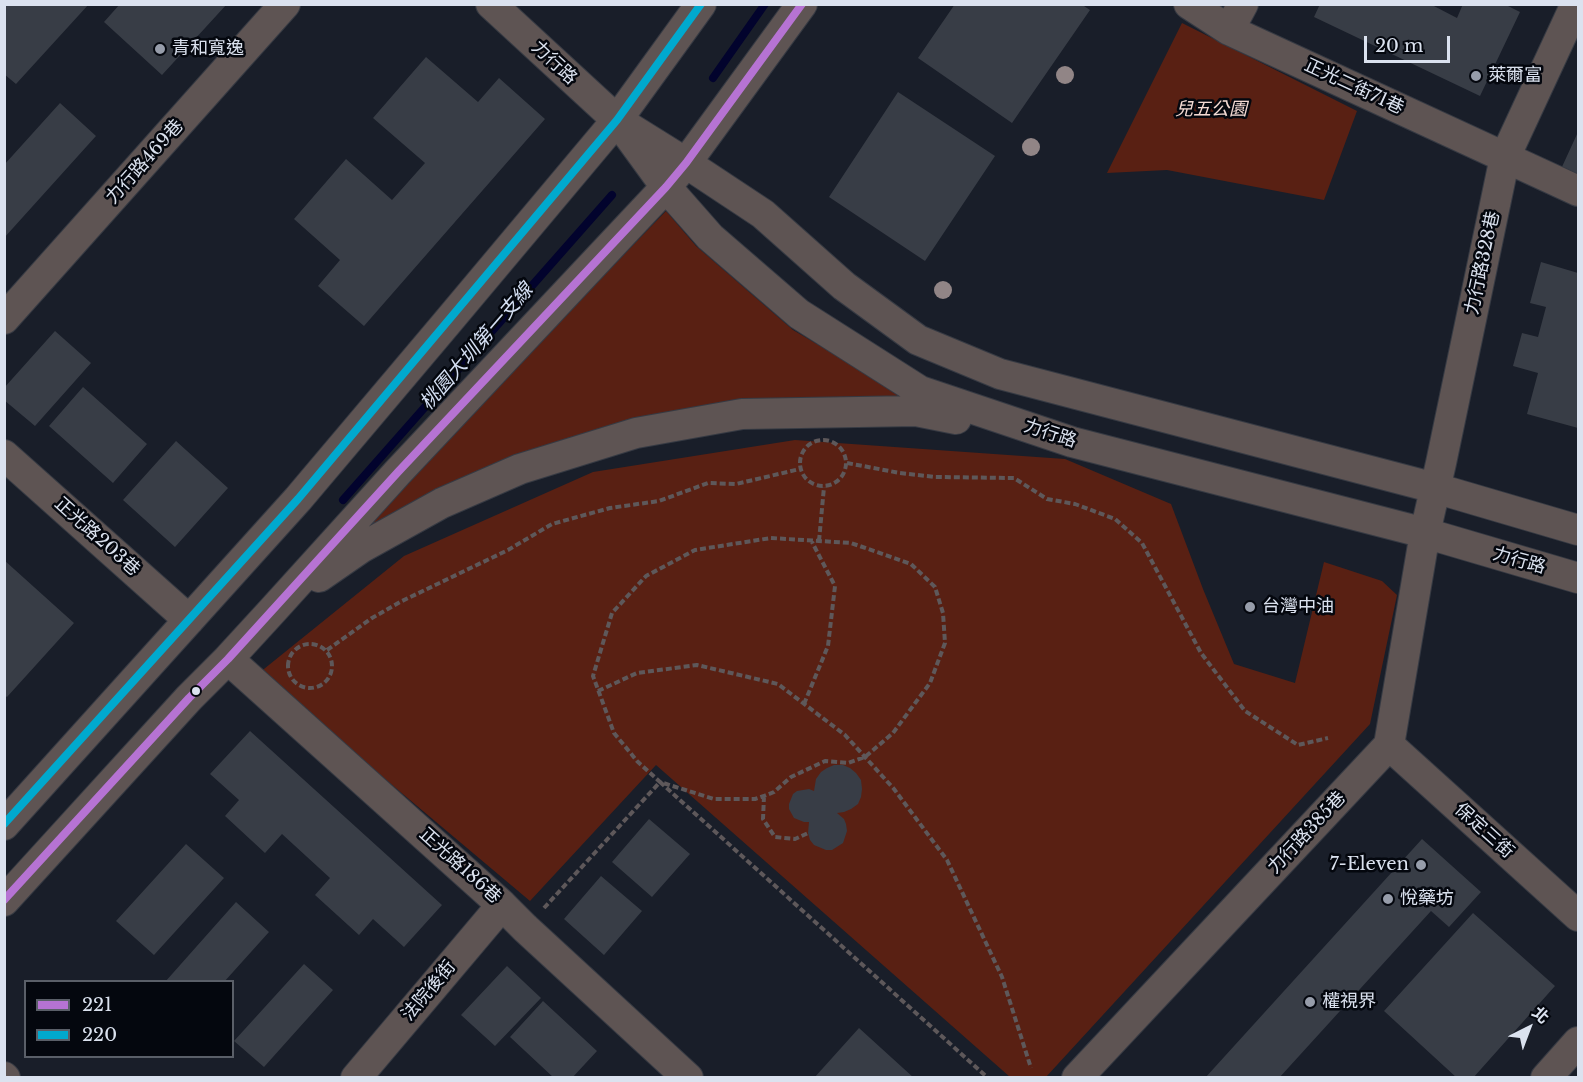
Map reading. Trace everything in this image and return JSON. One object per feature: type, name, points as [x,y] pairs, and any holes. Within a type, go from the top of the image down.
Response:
[{"type":"street","name":"力行路469巷","points":[[4,319],[285,4]]},
{"type":"street","name":"力行路","points":[[491,4],[617,120],[763,214],[844,286],[918,340],[1000,374],[1435,488],[1578,530]]},
{"type":"street","points":[[4,825],[314,481],[617,120],[701,4]]},
{"type":"street","points":[[4,901],[398,472],[666,187],[802,4]]},
{"type":"street","name":"正光二街71巷","points":[[1189,4],[1229,30],[1578,191]]},
{"type":"street","points":[[1229,30],[1243,4]]},
{"type":"street","name":"力行路328巷","points":[[1425,533],[1505,157],[1576,4]]},
{"type":"street","name":"力行路","points":[[617,120],[666,187],[710,237],[799,315],[920,391],[1072,442],[1425,533],[1578,578]]},
{"type":"street","points":[[273,610],[361,548],[442,503],[520,469],[636,433],[742,414],[916,411],[1072,442]]},
{"type":"street","name":"正光路203巷","points":[[4,455],[189,620]]},
{"type":"street","points":[[1389,745],[1425,533]]},
{"type":"street","name":"正光路186巷","points":[[228,659],[502,905],[688,1077]]},
{"type":"street","name":"保定三街","points":[[1389,745],[1578,916]]},
{"type":"street","name":"力行路385巷","points":[[1077,1077],[1389,745]]},
{"type":"street","name":"法院後街","points":[[357,1077],[502,905]]},
{"type":"street","points":[[1546,1077],[1578,1042]]},
{"type":"path","points":[[826,440],[840,446],[847,463],[844,475],[832,485],[824,487],[816,486],[804,477],[799,461],[801,454],[811,442],[826,440]]},
{"type":"path","points":[[847,463],[935,477],[1014,478],[1047,499],[1075,504],[1115,519],[1142,543],[1201,653],[1245,711],[1298,745],[1328,738]]},
{"type":"path","points":[[327,650],[372,618],[400,602],[508,550],[552,524],[610,508],[659,501],[708,483],[736,484],[800,469]]},
{"type":"path","points":[[819,541],[824,487]]},
{"type":"path","points":[[660,782],[714,799],[755,799],[774,792],[791,777],[825,762],[848,763],[865,757],[892,733],[930,683],[945,643],[943,613],[935,587],[911,564],[851,543],[771,538],[696,550],[646,576],[612,613],[593,676],[614,733],[637,760],[660,782],[988,1077]]},
{"type":"path","points":[[804,704],[828,646],[836,586],[811,541]]},
{"type":"path","points":[[306,644],[321,646],[327,650],[331,656],[332,671],[325,684],[304,688],[292,679],[287,665],[293,651],[299,646],[306,644]]},
{"type":"path","points":[[598,691],[637,673],[697,665],[778,684],[845,735],[894,789],[946,860],[1002,977],[1031,1068]]},
{"type":"path","points":[[525,928],[660,782]]},
{"type":"path","points":[[764,796],[762,819],[775,837],[795,839],[808,833]]},
{"type":"green space","name":"兒五公園","points":[[1182,23],[1357,111],[1324,200],[1167,170],[1107,173]]},
{"type":"green space","points":[[666,211],[696,246],[793,330],[916,402],[743,406],[634,418],[517,454],[429,495],[354,542],[500,383]]},
{"type":"green space","points":[[795,440],[1065,459],[1171,504],[1234,664],[1295,683],[1324,562],[1382,581],[1397,595],[1370,724],[1046,1077],[1010,1077],[656,765],[530,901],[259,673],[404,556],[593,472]]},
{"type":"building","points":[[4,4],[89,4],[16,84],[4,74]]},
{"type":"building","name":"青和寬逸","points":[[120,4],[227,4],[162,75],[104,22]]},
{"type":"building","points":[[955,4],[1081,4],[1090,10],[1012,123],[918,58]]},
{"type":"building","points":[[1320,4],[1430,4],[1457,18],[1463,4],[1504,4],[1520,12],[1480,96],[1314,17]]},
{"type":"building","points":[[426,57],[478,102],[499,78],[545,119],[364,326],[318,286],[340,260],[294,219],[346,159],[392,200],[425,163],[373,118]]},
{"type":"building","points":[[898,92],[995,156],[925,261],[829,197]]},
{"type":"building","points":[[60,103],[96,136],[4,238],[4,165]]},
{"type":"building","points":[[1578,132],[1578,177],[1561,169]]},
{"type":"building","points":[[1541,262],[1578,273],[1578,428],[1527,414],[1538,373],[1513,366],[1522,333],[1538,337],[1546,307],[1530,303]]},
{"type":"building","points":[[55,331],[91,363],[35,426],[4,400],[4,388]]},
{"type":"building","points":[[83,387],[147,444],[113,483],[49,426]]},
{"type":"building","points":[[176,441],[228,488],[175,547],[123,500]]},
{"type":"building","points":[[4,560],[74,623],[7,697],[4,695]]},
{"type":"building","points":[[250,731],[442,905],[404,947],[373,919],[359,935],[315,895],[330,878],[282,834],[265,853],[225,816],[239,800],[210,774]]},
{"type":"building","points":[[834,765],[843,765],[856,773],[861,780],[862,789],[858,804],[844,812],[837,813],[846,824],[847,831],[843,843],[832,850],[826,850],[814,845],[808,833],[809,822],[794,818],[789,804],[793,794],[797,791],[809,789],[814,791],[816,779],[821,772]]},
{"type":"building","points":[[649,819],[690,854],[652,897],[612,862]]},
{"type":"building","name":"權視界","points":[[1422,839],[1481,892],[1449,927],[1431,911],[1279,1078],[1205,1078]]},
{"type":"building","points":[[186,844],[224,878],[154,955],[116,921]]},
{"type":"building","points":[[601,876],[642,911],[604,955],[564,919]]},
{"type":"building","points":[[236,902],[269,932],[226,980],[167,980]]},
{"type":"building","points":[[1473,913],[1555,986],[1473,1078],[1457,1078],[1384,1011]]},
{"type":"building","points":[[304,964],[333,990],[264,1067],[234,1041]]},
{"type":"building","points":[[507,966],[541,998],[495,1046],[461,1015]]},
{"type":"building","points":[[543,1001],[597,1051],[572,1078],[554,1078],[510,1037]]},
{"type":"building","points":[[859,1028],[914,1078],[814,1078]]},
{"type":"waterway","name":"桃園大圳第一支線","points":[[713,78],[765,4]]},
{"type":"waterway","name":"桃園大圳第一支線","points":[[343,500],[612,195]]},
{"type":"transit line","name":"220","points":[[4,824],[298,499],[617,120],[701,4]]},
{"type":"transit line","name":"221","points":[[4,900],[398,472],[666,187],[802,4]]},
{"type":"place","name":"青和寬逸","points":[[160,49]]},
{"type":"place","name":"萊爾富","points":[[1476,76]]},
{"type":"place","name":"台灣中油","points":[[1250,607]]},
{"type":"place","name":"7-Eleven","points":[[1421,865]]},
{"type":"place","name":"悅藥坊","points":[[1388,899]]},
{"type":"place","name":"權視界","points":[[1310,1002]]}]
